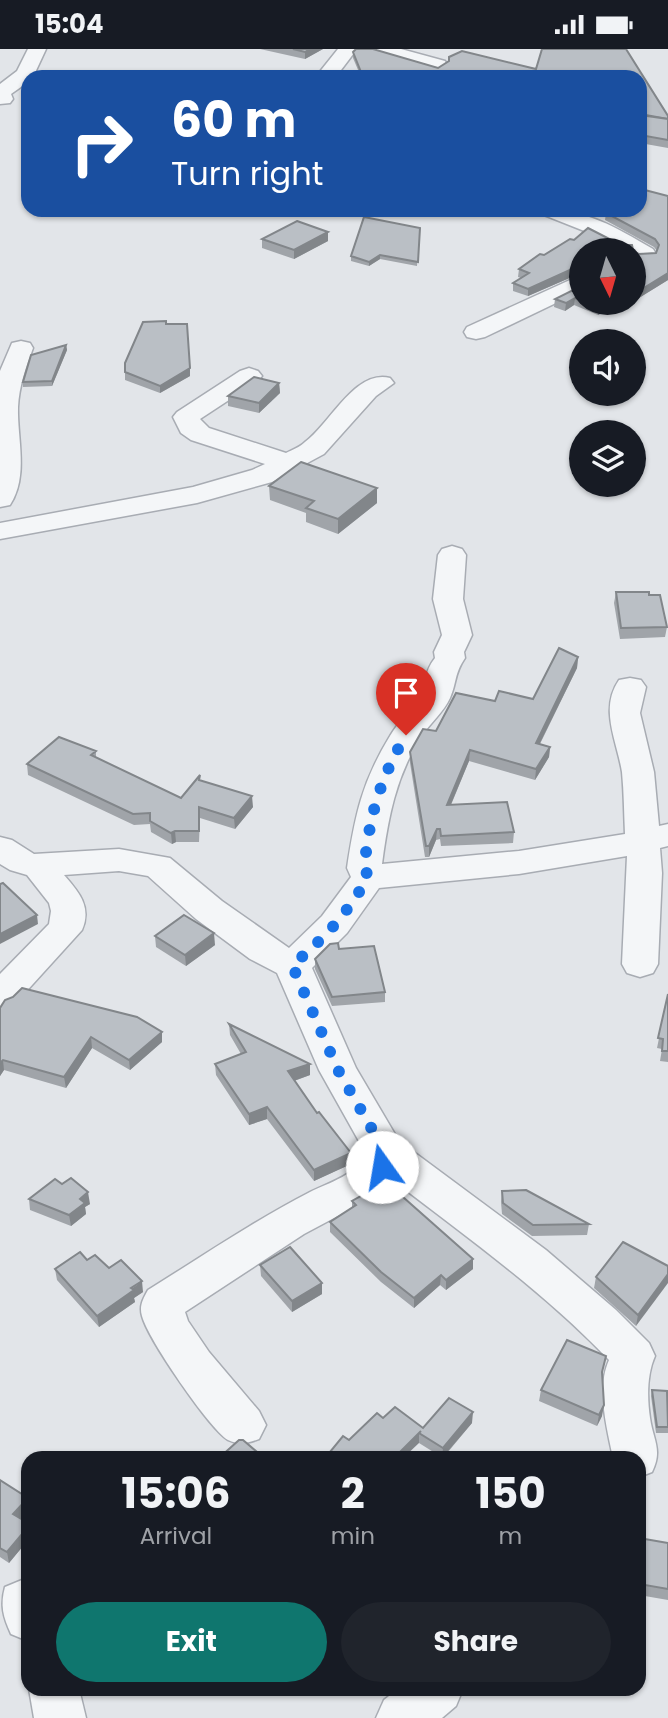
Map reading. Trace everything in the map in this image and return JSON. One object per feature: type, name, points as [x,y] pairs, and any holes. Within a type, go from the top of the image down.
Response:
[{"type":"street","points":[[29,70],[37,49]]},
{"type":"street","points":[[332,70],[336,61],[348,49]]},
{"type":"street","points":[[380,49],[438,65]]},
{"type":"street","points":[[3,99],[1,92],[21,81]]},
{"type":"street","points":[[570,217],[605,231],[615,238]]},
{"type":"street","points":[[646,254],[668,252]]},
{"type":"street","points":[[476,332],[569,288]]},
{"type":"street","points":[[0,499],[8,478],[5,412],[8,386],[21,348]]},
{"type":"street","points":[[249,376],[186,417],[190,427],[200,434],[290,463]]},
{"type":"street","points":[[0,531],[197,495],[262,476],[290,463],[325,439],[357,401],[381,383]]},
{"type":"street","points":[[368,877],[364,868],[373,809],[382,780],[406,735],[435,697],[442,670],[450,658],[449,652],[457,635],[448,599],[452,555]]},
{"type":"street","points":[[630,687],[624,713],[656,839],[645,873],[640,964]]},
{"type":"street","points":[[368,877],[471,868],[656,839]]},
{"type":"street","points":[[0,848],[22,862],[38,866],[119,860],[158,866],[209,910],[262,950],[292,965],[338,1070],[385,1152],[531,1262],[601,1323],[633,1356],[627,1370],[627,1417],[634,1451]]},
{"type":"street","points":[[0,997],[64,930],[70,917],[68,902],[38,866]]},
{"type":"street","points":[[292,965],[331,931],[352,906],[368,877]]},
{"type":"street","points":[[243,1425],[176,1343],[162,1314],[163,1303],[289,1222],[367,1182],[382,1167],[385,1152]]},
{"type":"street","points":[[55,1696],[60,1718]]},
{"type":"street","points":[[402,1718],[429,1696]]},
{"type":"building","points":[[356,49],[373,49],[438,68],[449,61],[449,57],[462,51],[536,69],[542,49],[626,49],[639,70],[360,70],[353,52]]},
{"type":"building","points":[[647,82],[668,116],[668,119],[647,115]]},
{"type":"building","points":[[647,116],[668,119],[668,140],[647,136]]},
{"type":"building","points":[[647,191],[668,196],[668,273],[646,287],[646,254],[656,253],[659,245],[655,239],[614,217],[647,217]]},
{"type":"building","points":[[364,217],[420,228],[418,262],[380,255],[369,262],[351,256]]},
{"type":"building","points":[[297,221],[328,232],[294,250],[262,239]]},
{"type":"building","points":[[588,228],[607,238],[576,238]]},
{"type":"building","points":[[569,240],[569,270],[528,289],[513,283],[529,273],[519,269],[540,254],[544,255]]},
{"type":"building","points":[[569,292],[569,301],[566,303],[555,299]]},
{"type":"building","points":[[166,321],[166,324],[187,324],[190,368],[160,386],[125,372],[125,363],[143,322]]},
{"type":"building","points":[[66,345],[52,381],[23,382],[31,355]]},
{"type":"building","points":[[254,377],[279,383],[259,403],[228,396]]},
{"type":"building","points":[[301,462],[377,488],[338,519],[306,508],[314,501],[269,486]]},
{"type":"building","points":[[616,592],[649,592],[649,595],[660,595],[667,627],[621,628]]},
{"type":"building","points":[[559,648],[578,657],[536,743],[550,747],[536,769],[470,750],[447,805],[507,802],[514,832],[441,836],[440,829],[437,829],[429,846],[426,846],[410,752],[423,729],[436,731],[456,693],[495,701],[499,691],[533,699]]},
{"type":"building","points":[[59,737],[96,751],[91,755],[181,798],[200,775],[199,780],[252,796],[234,818],[199,807],[199,831],[171,833],[150,821],[150,813],[133,814],[27,764]]},
{"type":"building","points":[[3,883],[37,915],[0,934],[0,884]]},
{"type":"building","points":[[184,915],[214,933],[185,955],[155,936]]},
{"type":"building","points":[[338,943],[339,949],[374,946],[385,992],[332,997],[315,959],[330,944]]},
{"type":"building","points":[[22,988],[137,1017],[162,1032],[129,1060],[91,1037],[64,1077],[3,1060],[0,1063],[0,1008],[5,1000],[13,997]]},
{"type":"building","points":[[668,994],[668,1051],[662,1051],[663,1039],[658,1038]]},
{"type":"building","points":[[229,1024],[310,1064],[288,1071],[317,1113],[319,1112],[351,1153],[314,1170],[267,1107],[249,1114],[215,1064],[246,1052]]},
{"type":"building","points":[[71,1178],[88,1192],[80,1199],[85,1203],[69,1215],[29,1199],[55,1179],[62,1184]]},
{"type":"building","points":[[386,1182],[473,1259],[446,1280],[441,1275],[414,1298],[381,1272],[330,1222],[356,1205],[352,1201]]},
{"type":"building","points":[[526,1190],[589,1224],[533,1225],[503,1203],[502,1191]]},
{"type":"building","points":[[623,1242],[668,1266],[668,1274],[638,1315],[596,1277]]},
{"type":"building","points":[[290,1247],[322,1283],[292,1301],[260,1265]]},
{"type":"building","points":[[80,1252],[87,1260],[95,1255],[109,1268],[121,1260],[142,1281],[131,1288],[134,1290],[97,1316],[55,1269]]},
{"type":"building","points":[[567,1340],[606,1356],[602,1372],[604,1405],[599,1415],[541,1390]]},
{"type":"building","points":[[652,1390],[667,1391],[668,1427],[657,1427]]},
{"type":"building","points":[[449,1398],[473,1412],[443,1448],[419,1433],[401,1451],[331,1451],[343,1436],[349,1440],[377,1413],[383,1418],[395,1407],[423,1428]]},
{"type":"building","points":[[239,1440],[243,1440],[256,1451],[227,1451]]},
{"type":"building","points":[[0,1480],[21,1494],[21,1505],[13,1514],[21,1519],[21,1535],[7,1552],[0,1548]]},
{"type":"building","points":[[646,1539],[668,1543],[668,1589],[646,1585]]},
{"type":"route","points":[[382,1167],[385,1152],[338,1070],[292,965],[324,939],[352,906],[368,877],[364,868],[373,809],[382,780],[406,735]]}]
